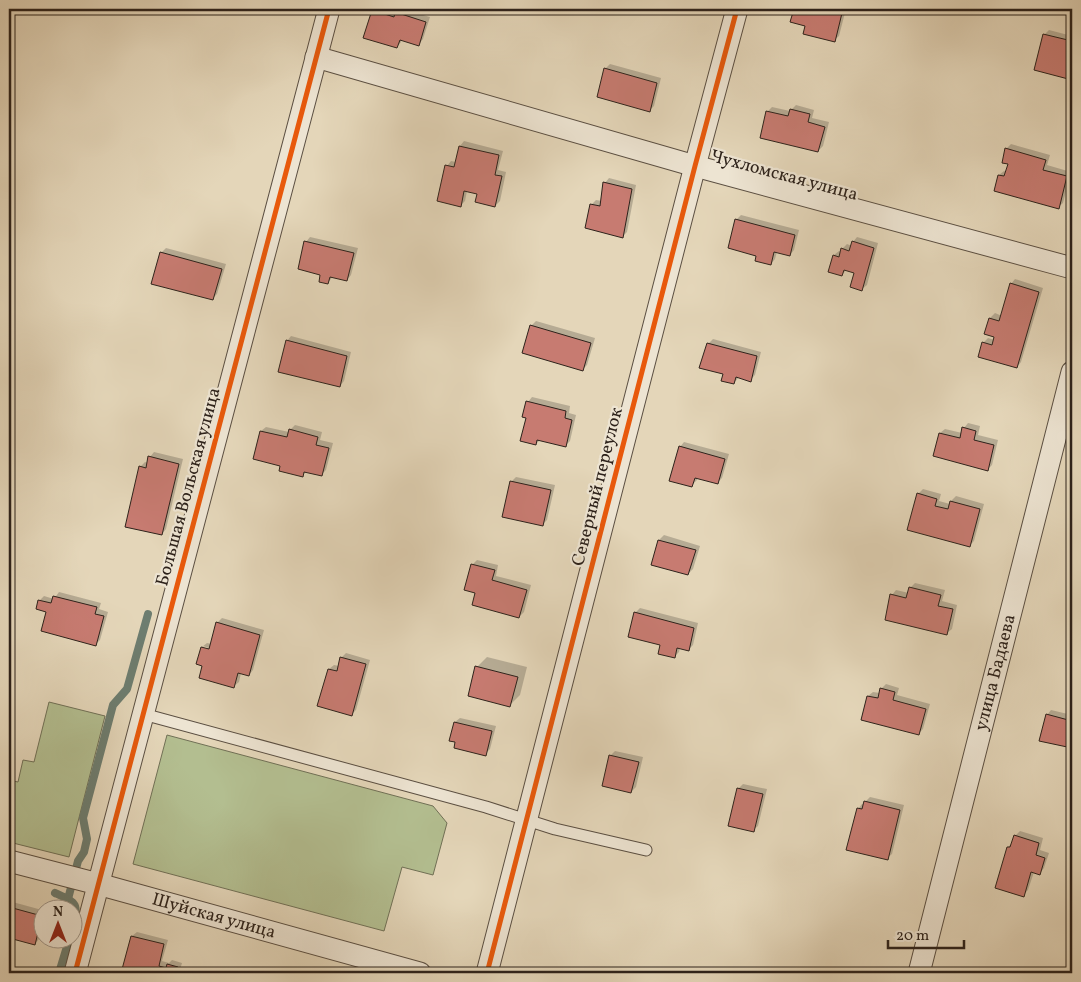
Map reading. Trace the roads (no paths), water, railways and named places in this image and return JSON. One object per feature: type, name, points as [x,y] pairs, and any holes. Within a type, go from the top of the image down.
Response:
[{"type":"street","name":"Большая Вольская улица","points":[[75,973],[329,9]]},
{"type":"street","name":"Северный переулок","points":[[487,973],[737,9]]},
{"type":"street","name":"Чухломская улица","points":[[316,57],[695,166],[1072,268]]},
{"type":"street","name":"улица Бадаева","points":[[919,973],[1072,372]]},
{"type":"street","name":"Шуйская улица","points":[[9,861],[420,973]]},
{"type":"lane","points":[[143,714],[486,807],[555,829],[646,850]]},
{"type":"waterway","points":[[68,899],[78,861],[84,852],[87,839],[83,818],[113,705],[127,689],[148,614]]},
{"type":"waterway","points":[[55,893],[69,900]]},
{"type":"waterway","points":[[59,973],[66,950]]}]
